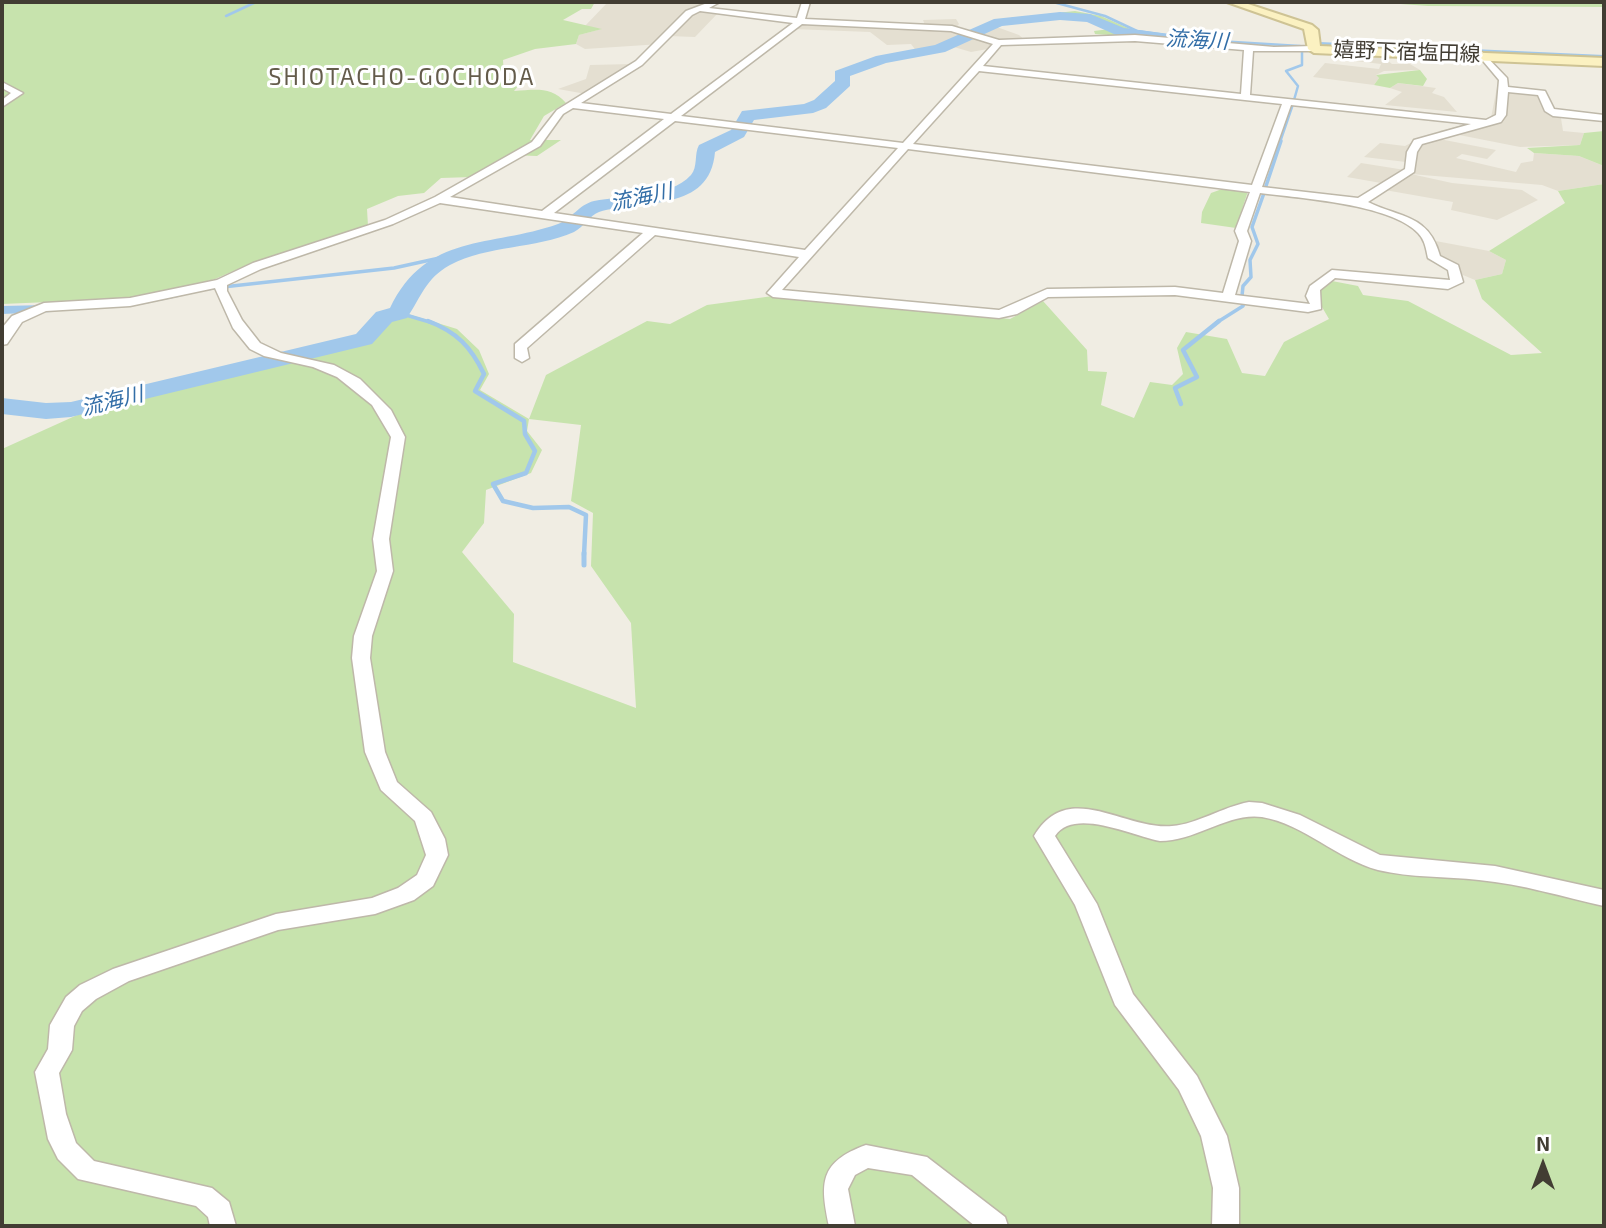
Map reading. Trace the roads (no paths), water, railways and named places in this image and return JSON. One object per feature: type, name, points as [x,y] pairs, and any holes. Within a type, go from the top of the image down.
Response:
[{"type":"main road","name":"嬉野下宿塩田線","points":[[1232,2],[1307,27],[1312,30],[1314,49],[1604,62]]},
{"type":"street","points":[[2,341],[8,328],[27,313],[44,307],[130,302],[221,287],[257,266],[389,222],[439,199],[536,144],[552,118],[639,63],[672,26],[689,13],[716,2]]},
{"type":"street","points":[[544,215],[800,21],[806,2]]},
{"type":"street","points":[[699,9],[800,21],[923,27],[973,35],[999,43],[1135,38],[1249,48],[1314,49]]},
{"type":"street","points":[[572,105],[673,117],[734,125],[906,146],[1360,202],[1422,228],[1433,243],[1434,258],[1454,268],[1457,282],[1448,285],[1332,274],[1314,289],[1312,296],[1317,306],[1308,308],[1175,291],[1047,293],[1036,296],[1025,307],[1012,313],[999,314],[773,293],[806,254],[906,146],[978,68],[999,43]]},
{"type":"street","points":[[1245,97],[1249,48]]},
{"type":"street","points":[[1360,202],[1410,170],[1412,152],[1418,142],[1497,120],[1501,115],[1504,80],[1482,55]]},
{"type":"street","points":[[978,68],[1485,123]]},
{"type":"street","points":[[2,85],[18,93],[2,104]]},
{"type":"street","points":[[1505,89],[1542,93],[1550,111],[1556,114],[1604,118]]},
{"type":"street","points":[[1228,297],[1245,241],[1241,231],[1288,101]]},
{"type":"street","points":[[439,199],[806,254]]},
{"type":"street","points":[[522,358],[520,347],[652,231]]},
{"type":"street","points":[[221,287],[247,339],[257,348],[343,374],[382,407],[394,423],[398,437],[381,539],[385,571],[363,636],[361,658],[379,763],[388,785],[424,817],[434,839],[437,856],[425,880],[406,894],[375,906],[276,922],[121,975],[88,992],[74,1004],[62,1025],[60,1050],[47,1072],[60,1143],[72,1160],[87,1171],[204,1196],[220,1211],[223,1226]]},
{"type":"street","points":[[1224,1226],[1226,1188],[1214,1136],[1188,1083],[1123,998],[1086,904],[1044,836],[1048,825],[1062,816],[1084,816],[1161,834],[1193,830],[1235,811],[1259,809],[1287,816],[1376,861],[1513,877],[1604,898]]},
{"type":"street","points":[[842,1226],[835,1188],[846,1167],[866,1156],[918,1165],[995,1226]]},
{"type":"waterway","points":[[226,16],[256,2]]},
{"type":"waterway","name":"流海川","points":[[1053,2],[1105,16],[1137,31],[1201,40],[1300,46]]},
{"type":"waterway","name":"流海川","points":[[2,406],[46,411],[84,407],[364,339],[384,317],[399,313],[410,290],[425,273],[442,261],[483,247],[566,228],[587,210],[595,207],[655,198],[686,188],[697,181],[703,171],[706,149],[738,133],[748,115],[807,109],[820,104],[844,82],[841,74],[882,59],[939,49],[999,22],[1060,16],[1090,18],[1121,32],[1177,40]]},
{"type":"waterway","name":"流海川","points":[[1320,47],[1604,60]]},
{"type":"waterway","points":[[1294,100],[1298,86],[1286,71],[1302,65],[1302,51]]},
{"type":"waterway","points":[[1280,142],[1293,104]]},
{"type":"waterway","points":[[1265,189],[1281,141]]},
{"type":"waterway","points":[[1242,296],[1243,286],[1251,277],[1250,260],[1258,244],[1252,227],[1264,193]]},
{"type":"waterway","points":[[205,289],[394,268],[444,257]]},
{"type":"waterway","points":[[130,305],[179,295]]},
{"type":"waterway","points":[[1218,322],[1243,306],[1244,302]]},
{"type":"waterway","points":[[2,310],[47,309]]},
{"type":"waterway","points":[[399,313],[431,322]]},
{"type":"waterway","points":[[431,322],[455,335],[474,356],[484,374],[475,391],[524,421],[525,434],[535,451],[526,473],[493,484],[503,501],[533,508],[569,507],[586,515],[584,555]]},
{"type":"waterway","points":[[1181,404],[1175,388],[1197,377],[1183,350],[1218,322]]},
{"type":"waterway","points":[[584,555],[584,565]]},
{"type":"district","name":"SHIOTACHO-GOCHODA","points":[[402,77]]}]
